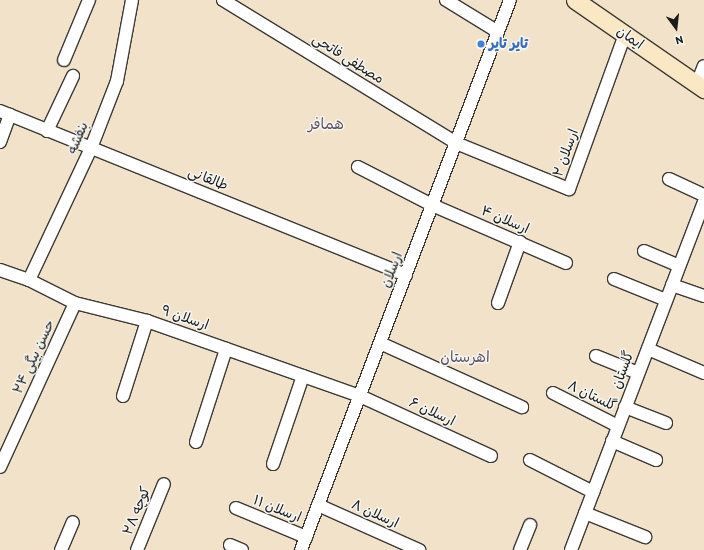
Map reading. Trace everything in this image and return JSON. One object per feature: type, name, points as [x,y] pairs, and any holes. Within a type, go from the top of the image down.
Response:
[{"type":"street","points":[[64,60],[89,0]]},
{"type":"street","name":"بنفشه","points":[[29,280],[90,148],[118,81],[132,0]]},
{"type":"street","name":"مصطفی فاتحی","points":[[223,0],[456,143]]},
{"type":"street","points":[[446,0],[498,32]]},
{"type":"street","name":"ارسلان","points":[[301,550],[510,0]]},
{"type":"street","name":"ایمان","points":[[575,0],[701,86]]},
{"type":"street","name":"ارسلان ۲","points":[[456,143],[569,189],[625,34]]},
{"type":"street","points":[[701,86],[704,66]]},
{"type":"street","points":[[47,131],[73,76]]},
{"type":"street","points":[[0,142],[5,114]]},
{"type":"street","name":"طالقانی","points":[[5,114],[406,275]]},
{"type":"street","name":"ارسلان ۴","points":[[358,167],[432,205],[566,263]]},
{"type":"street","points":[[669,179],[704,195]]},
{"type":"street","name":"گلستان","points":[[571,550],[704,201]]},
{"type":"street","points":[[498,303],[520,242]]},
{"type":"street","points":[[644,251],[679,266]]},
{"type":"street","name":"ارسلان ۹","points":[[0,270],[29,280],[75,303],[147,321],[360,396]]},
{"type":"street","points":[[614,279],[666,300]]},
{"type":"street","points":[[672,285],[704,296]]},
{"type":"street","name":"حسن بیگی ۲۴","points":[[0,467],[75,303]]},
{"type":"street","points":[[123,396],[147,321]]},
{"type":"street","points":[[380,343],[522,407]]},
{"type":"street","points":[[196,442],[226,349]]},
{"type":"street","points":[[648,349],[704,373]]},
{"type":"street","points":[[596,356],[638,373]]},
{"type":"street","points":[[273,464],[303,376]]},
{"type":"street","name":"گلستان ۸","points":[[553,394],[618,426]]},
{"type":"street","name":"ارسلان ۶","points":[[360,396],[491,456]]},
{"type":"street","points":[[626,407],[666,423]]},
{"type":"street","points":[[612,441],[656,460]]},
{"type":"street","points":[[530,460],[593,492]]},
{"type":"street","name":"کوچه ۲۸","points":[[138,550],[164,484]]},
{"type":"street","name":"ارسلان ۸","points":[[318,505],[419,550]]},
{"type":"street","name":"ارسلان ۱۱","points":[[236,508],[306,537]]},
{"type":"street","points":[[585,513],[645,537]]},
{"type":"street","points":[[62,550],[73,522]]},
{"type":"street","points":[[520,550],[530,526]]},
{"type":"street","points":[[230,545],[242,550]]},
{"type":"place","name":"تایر تایر","points":[[481,44]]},
{"type":"district","name":"همافر","points":[[326,125]]},
{"type":"district","name":"اهرستان","points":[[465,358]]}]
